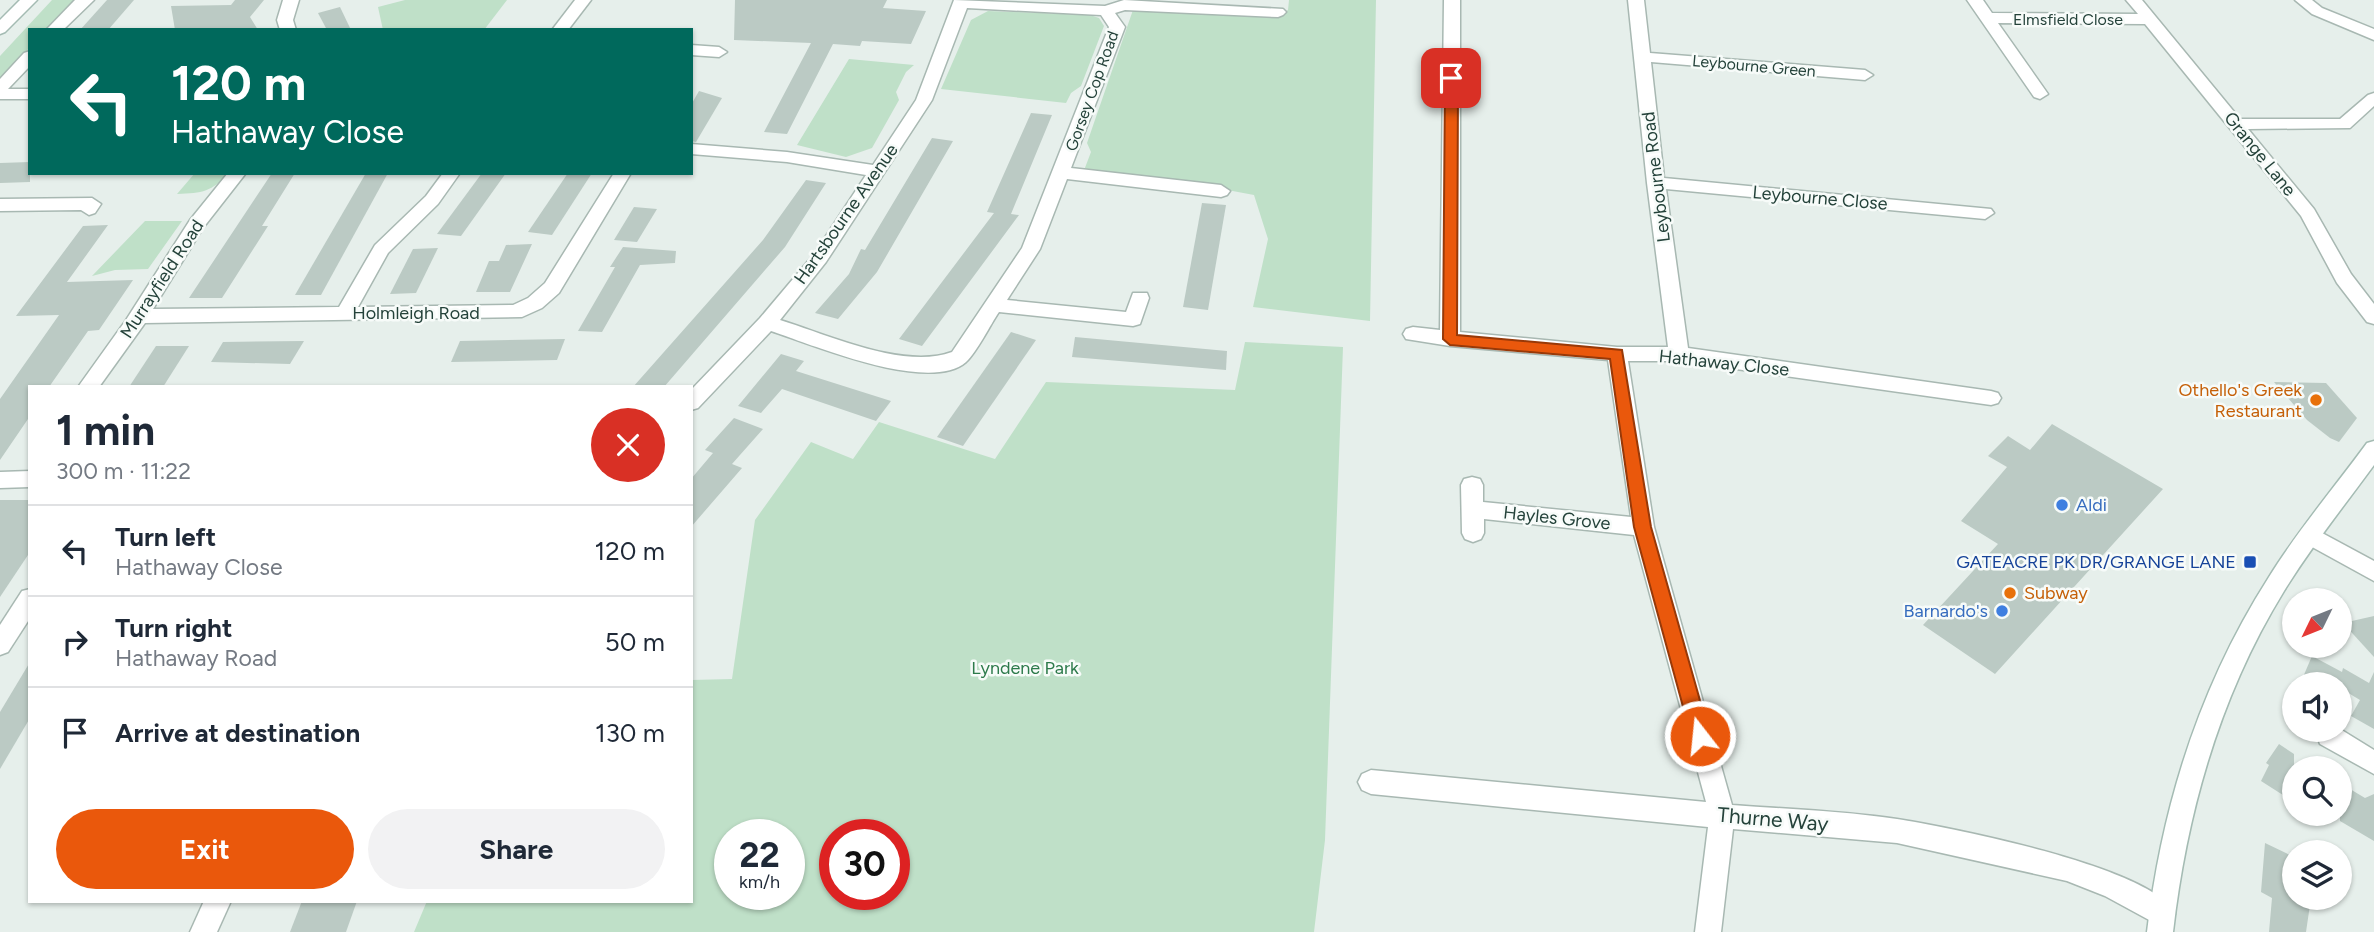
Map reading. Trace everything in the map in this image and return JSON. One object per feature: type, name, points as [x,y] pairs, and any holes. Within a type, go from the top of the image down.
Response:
[{"type":"street","points":[[0,29],[29,0]]},
{"type":"street","points":[[56,28],[76,6],[86,0]]},
{"type":"street","points":[[287,28],[285,20],[291,0]]},
{"type":"street","points":[[562,28],[583,0]]},
{"type":"street","points":[[1450,339],[1452,0]]},
{"type":"street","name":"Leybourne Road","points":[[1636,0],[1656,183],[1679,355]]},
{"type":"street","name":"Elmsfield Close","points":[[1975,0],[2040,94]]},
{"type":"street","name":"Grange Lane","points":[[2134,0],[2308,213],[2344,278],[2374,317]]},
{"type":"street","points":[[2302,0],[2317,11],[2374,35]]},
{"type":"street","name":"Gorsey Cop Road","points":[[962,2],[1060,4],[1106,11],[1124,5],[1278,12]]},
{"type":"street","name":"Hartsbourne Avenue","points":[[693,401],[766,323],[820,258],[924,100],[962,2]]},
{"type":"street","name":"Gorsey Cop Road","points":[[766,323],[901,365],[938,365],[959,357],[1031,249],[1117,27],[1106,11]]},
{"type":"street","name":"Elmsfield Close","points":[[1988,18],[2148,19]]},
{"type":"street","points":[[694,54],[719,52]]},
{"type":"street","name":"Leybourne Green","points":[[1643,57],[1865,75]]},
{"type":"street","points":[[0,88],[28,58]]},
{"type":"street","points":[[0,94],[28,94]]},
{"type":"street","points":[[2237,124],[2344,124],[2374,98]]},
{"type":"street","points":[[693,149],[787,157],[877,171]]},
{"type":"street","name":"Gorsey Cop Road","points":[[1062,173],[1221,191]]},
{"type":"street","name":"Murrayfield Road","points":[[89,385],[138,317],[167,265],[217,195],[235,175]]},
{"type":"street","points":[[345,314],[381,249],[432,200],[451,175]]},
{"type":"street","name":"Holmleigh Road","points":[[138,317],[504,313],[525,308],[552,288],[622,175]]},
{"type":"street","name":"Leybourne Close","points":[[1656,183],[1985,213]]},
{"type":"street","points":[[0,205],[92,204],[89,209]]},
{"type":"street","points":[[993,305],[1133,320],[1140,298]]},
{"type":"street","name":"Hathaway Close","points":[[1413,334],[1616,354],[1679,355],[1991,398]]},
{"type":"street","points":[[1616,354],[1643,527],[1722,814],[1707,932]]},
{"type":"street","points":[[2161,923],[2181,805],[2217,698],[2267,599],[2374,449]]},
{"type":"street","points":[[0,480],[27,476]]},
{"type":"street","points":[[1472,485],[1473,533]]},
{"type":"street","name":"Hayles Grove","points":[[1472,509],[1643,527]]},
{"type":"street","points":[[2311,537],[2374,572]]},
{"type":"street","points":[[0,645],[28,601]]},
{"type":"street","points":[[2339,742],[2374,763]]},
{"type":"street","name":"Thurne Way","points":[[1371,782],[1564,803],[1722,814],[1897,831],[2093,876],[2137,898],[2161,923]]},
{"type":"street","points":[[203,932],[217,903]]},
{"type":"green space","points":[[52,0],[78,0],[47,28],[28,28],[28,49],[0,81],[0,56]]},
{"type":"green space","points":[[405,0],[507,0],[486,28],[383,28],[378,7]]},
{"type":"green space","points":[[1289,0],[1376,0],[1370,321],[1253,307],[1268,239],[1254,195],[1083,173],[1091,152],[1087,143],[1134,7],[1280,14],[1288,10]]},
{"type":"green space","points":[[988,11],[1090,15],[1099,18],[1104,26],[1081,86],[1071,93],[1066,103],[941,89],[971,20]]},
{"type":"green space","points":[[849,59],[914,65],[906,72],[896,92],[899,100],[872,148],[846,157],[797,145]]},
{"type":"green space","points":[[193,175],[227,175],[206,190],[177,194]]},
{"type":"green space","points":[[145,221],[182,221],[148,269],[115,270],[92,276]]},
{"type":"green space","name":"Lyndene Park","points":[[1245,342],[1343,347],[1325,840],[1314,932],[414,932],[426,903],[693,903],[693,680],[732,679],[755,520],[811,442],[853,459],[879,422],[995,459],[1046,382],[1235,390]]},
{"type":"building","points":[[107,0],[134,0],[110,28],[82,28]]},
{"type":"building","points":[[235,0],[264,0],[250,17],[257,28],[175,28],[171,6],[231,5]]},
{"type":"building","points":[[735,0],[887,0],[883,8],[926,11],[911,44],[862,41],[860,46],[833,44],[787,134],[764,132],[811,43],[734,40]]},
{"type":"building","points":[[340,7],[350,28],[326,28],[318,13]]},
{"type":"building","points":[[699,91],[722,98],[696,142],[693,141],[693,102]]},
{"type":"building","points":[[1031,113],[1052,115],[1011,214],[1019,215],[922,346],[899,339],[994,213],[987,212]]},
{"type":"building","points":[[932,138],[953,141],[877,272],[838,319],[815,313],[849,274],[861,249],[865,250]]},
{"type":"building","points":[[28,162],[30,182],[0,183],[0,163]]},
{"type":"building","points":[[271,175],[294,175],[262,226],[268,226],[222,298],[189,298]]},
{"type":"building","points":[[365,175],[387,175],[321,295],[295,295]]},
{"type":"building","points":[[481,175],[505,175],[461,236],[437,234]]},
{"type":"building","points":[[567,175],[591,175],[552,235],[528,232]]},
{"type":"building","points":[[806,180],[826,183],[785,247],[666,385],[635,385],[763,240]]},
{"type":"building","points":[[1202,203],[1226,205],[1208,310],[1183,307]]},
{"type":"building","points":[[634,207],[657,209],[637,242],[614,240]]},
{"type":"building","points":[[108,225],[67,282],[133,280],[99,330],[88,331],[50,385],[28,385],[28,419],[0,460],[0,399],[59,315],[16,316],[83,226]]},
{"type":"building","points":[[532,244],[510,292],[476,292],[489,261],[499,261],[506,245]]},
{"type":"building","points":[[623,247],[676,251],[675,263],[640,265],[602,332],[578,331],[615,267],[610,267]]},
{"type":"building","points":[[438,248],[416,293],[390,294],[413,249]]},
{"type":"building","points":[[1011,332],[1036,340],[963,446],[937,437]]},
{"type":"building","points":[[1075,337],[1227,351],[1226,370],[1072,357]]},
{"type":"building","points":[[565,339],[557,360],[451,362],[460,341]]},
{"type":"building","points":[[304,341],[290,364],[211,362],[223,342]]},
{"type":"building","points":[[156,346],[189,346],[164,385],[130,385]]},
{"type":"building","points":[[781,354],[804,361],[796,371],[891,401],[876,421],[782,389],[761,413],[738,406]]},
{"type":"building","name":"Othello's Greek Restaurant","points":[[2274,382],[2326,383],[2357,418],[2339,442],[2307,420]]},
{"type":"building","points":[[734,418],[763,429],[732,464],[742,468],[693,525],[693,477],[713,453],[705,450]]},
{"type":"building","name":"Aldi","points":[[2052,424],[2163,489],[1995,674],[1923,625],[1998,544],[1961,521],[2007,467],[1988,456],[2008,436],[2030,450]]},
{"type":"building","points":[[0,500],[28,500],[28,555],[0,597]]},
{"type":"building","points":[[2374,616],[2374,657],[2352,633],[2352,621]]},
{"type":"building","points":[[2311,658],[2316,658],[2342,672],[2305,672]]},
{"type":"building","points":[[28,665],[28,721],[0,769],[0,712]]},
{"type":"building","points":[[2374,672],[2374,729],[2352,717],[2360,700],[2352,695],[2352,673],[2369,683]]},
{"type":"building","points":[[2279,744],[2294,754],[2282,756],[2282,794],[2261,781],[2269,765],[2266,763]]},
{"type":"building","points":[[2352,790],[2365,798],[2374,794],[2374,841],[2348,826],[2352,826]]},
{"type":"building","points":[[2265,843],[2282,851],[2282,910],[2309,910],[2306,932],[2269,932],[2272,898],[2261,892]]},
{"type":"building","points":[[301,903],[356,903],[346,932],[290,932]]},
{"type":"place","name":"Othello's Greek Restaurant","points":[[2316,400]]},
{"type":"place","name":"Aldi","points":[[2062,505]]},
{"type":"place","name":"GATEACRE PK DR/GRANGE LANE","points":[[2250,562]]},
{"type":"place","name":"Subway","points":[[2010,593]]},
{"type":"place","name":"Barnardo's","points":[[2002,611]]},
{"type":"route","points":[[1451,78],[1450,339],[1616,354],[1643,527],[1700,736]]}]
